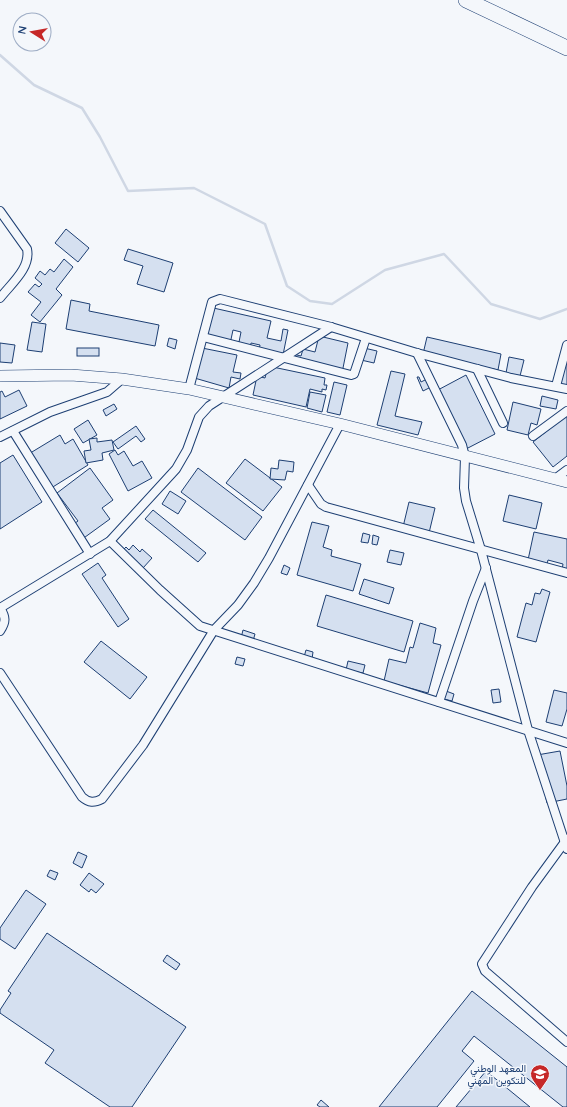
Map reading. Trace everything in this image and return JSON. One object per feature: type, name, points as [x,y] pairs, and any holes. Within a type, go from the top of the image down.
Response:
[{"type":"highway","points":[[466,0],[567,48]]},
{"type":"main road","points":[[0,376],[72,375],[122,379],[189,389],[340,424],[567,482]]},
{"type":"street","points":[[0,211],[27,249],[28,256],[25,266],[0,298]]},
{"type":"street","points":[[189,389],[212,302],[220,299],[331,327],[418,354],[567,389]]},
{"type":"street","points":[[0,631],[4,623],[5,616],[0,608],[110,541],[176,469],[187,450],[202,413],[224,396],[331,327]]},
{"type":"street","points":[[203,337],[282,359],[352,375],[366,338]]},
{"type":"street","points":[[556,386],[567,345]]},
{"type":"street","points":[[418,354],[458,432],[465,457],[464,488],[466,501],[486,568],[528,730],[566,843],[532,887],[482,964],[485,971],[567,1042]]},
{"type":"street","points":[[477,369],[503,422]]},
{"type":"street","points":[[0,437],[50,412],[107,392],[122,379]]},
{"type":"street","points":[[533,436],[567,411]]},
{"type":"street","points":[[0,673],[82,797],[88,802],[102,799],[143,745],[214,630],[238,605],[254,582],[308,486],[340,424]]},
{"type":"street","points":[[13,431],[90,554]]},
{"type":"street","points":[[554,479],[567,470]]},
{"type":"street","points":[[308,486],[321,504],[326,507],[567,573]]},
{"type":"street","points":[[110,541],[160,590],[200,626],[567,743]]},
{"type":"street","points":[[439,702],[473,601],[486,568]]},
{"type":"building","points":[[66,229],[89,248],[78,262],[55,243]]},
{"type":"building","points":[[128,249],[173,263],[164,292],[137,284],[143,266],[124,260]]},
{"type":"building","points":[[64,259],[73,267],[56,289],[62,295],[40,322],[31,315],[41,302],[28,292],[35,284],[39,287],[42,284],[35,278],[40,271],[45,275],[50,269],[54,272]]},
{"type":"building","points":[[71,300],[90,304],[89,311],[159,325],[155,346],[66,329]]},
{"type":"building","points":[[209,307],[271,321],[267,338],[281,341],[283,329],[288,330],[282,360],[258,355],[260,345],[251,343],[250,350],[238,347],[241,332],[233,330],[230,344],[202,338]]},
{"type":"building","points":[[32,322],[46,324],[42,352],[27,350]]},
{"type":"building","points":[[319,336],[348,343],[342,373],[291,363],[293,354],[301,356],[303,349],[315,352]]},
{"type":"building","points":[[427,337],[501,354],[498,370],[423,354]]},
{"type":"building","points":[[169,338],[177,340],[175,349],[167,346]]},
{"type":"building","points":[[0,343],[15,345],[12,363],[0,362]]},
{"type":"building","points":[[197,347],[237,355],[233,372],[241,373],[240,379],[231,377],[229,388],[191,377]]},
{"type":"building","points":[[77,348],[99,348],[99,356],[77,356]]},
{"type":"building","points":[[364,348],[377,351],[374,363],[361,360]]},
{"type":"building","points":[[567,354],[567,390],[555,387]]},
{"type":"building","points":[[509,357],[524,360],[520,376],[506,373]]},
{"type":"building","points":[[268,366],[325,378],[324,385],[327,385],[326,390],[322,389],[322,392],[310,389],[306,407],[253,395],[257,376],[265,378]]},
{"type":"building","points":[[391,371],[405,374],[395,416],[422,422],[418,435],[377,425]]},
{"type":"building","points":[[466,375],[495,434],[466,449],[436,391]]},
{"type":"building","points":[[417,377],[419,377],[421,382],[427,379],[431,387],[423,391]]},
{"type":"building","points":[[334,382],[347,385],[340,415],[327,412]]},
{"type":"building","points":[[19,390],[27,406],[0,419],[0,392],[2,391],[5,397]]},
{"type":"building","points":[[310,392],[326,395],[322,412],[307,408]]},
{"type":"building","points":[[542,396],[558,400],[556,409],[540,406]]},
{"type":"building","points":[[513,402],[541,409],[537,425],[531,423],[528,435],[507,430]]},
{"type":"building","points":[[114,404],[117,409],[106,416],[103,410]]},
{"type":"building","points":[[567,415],[567,456],[553,467],[533,442]]},
{"type":"building","points":[[88,420],[97,435],[83,443],[74,429]]},
{"type":"building","points":[[136,426],[145,439],[141,442],[136,436],[118,449],[113,442]]},
{"type":"building","points":[[60,435],[65,444],[73,439],[88,465],[48,490],[27,455]]},
{"type":"building","points":[[97,438],[97,442],[112,440],[114,450],[102,453],[103,460],[86,463],[84,451],[91,450],[89,439]]},
{"type":"building","points":[[115,450],[118,455],[124,451],[133,466],[142,461],[152,478],[128,491],[109,454]]},
{"type":"building","points":[[13,455],[42,502],[0,529],[0,463]]},
{"type":"building","points":[[245,459],[282,487],[263,511],[226,483]]},
{"type":"building","points":[[279,460],[294,462],[293,472],[287,471],[285,480],[270,479],[271,468],[278,469]]},
{"type":"building","points":[[90,468],[113,500],[102,508],[110,519],[81,540],[71,526],[78,521],[57,493]]},
{"type":"building","points":[[198,468],[262,517],[245,540],[181,492]]},
{"type":"building","points":[[170,491],[186,501],[178,514],[162,504]]},
{"type":"building","points":[[509,495],[542,503],[536,529],[503,521]]},
{"type":"building","points":[[409,502],[435,508],[429,533],[403,527]]},
{"type":"building","points":[[153,510],[206,553],[198,562],[145,519]]},
{"type":"building","points":[[312,522],[329,526],[323,547],[332,550],[331,556],[361,564],[353,591],[297,575]]},
{"type":"building","points":[[534,532],[567,539],[567,571],[562,570],[563,564],[548,560],[547,564],[528,560]]},
{"type":"building","points":[[363,533],[370,535],[368,543],[361,542]]},
{"type":"building","points":[[373,535],[379,537],[377,545],[372,544]]},
{"type":"building","points":[[133,545],[140,552],[142,549],[152,558],[143,568],[123,550],[126,547],[129,550]]},
{"type":"building","points":[[390,550],[404,553],[401,565],[387,562]]},
{"type":"building","points":[[98,563],[106,575],[102,578],[129,619],[118,627],[82,574]]},
{"type":"building","points":[[284,565],[290,568],[287,575],[281,573]]},
{"type":"building","points":[[364,579],[394,588],[389,604],[359,594]]},
{"type":"building","points":[[542,589],[550,592],[536,642],[517,637],[526,603],[532,605],[535,593],[540,594]]},
{"type":"building","points":[[326,595],[413,621],[404,652],[317,626]]},
{"type":"building","points":[[420,623],[436,628],[433,643],[441,645],[428,693],[384,681],[389,659],[406,663],[410,647],[413,648]]},
{"type":"building","points":[[243,630],[255,634],[253,641],[241,638]]},
{"type":"building","points":[[101,641],[147,677],[130,699],[84,662]]},
{"type":"building","points":[[306,650],[313,652],[312,659],[304,657]]},
{"type":"building","points":[[237,657],[245,659],[243,666],[235,664]]},
{"type":"building","points":[[348,661],[365,665],[363,673],[346,670]]},
{"type":"building","points":[[499,689],[501,702],[493,703],[491,690]]},
{"type":"building","points":[[554,690],[567,693],[567,709],[562,726],[546,722]]},
{"type":"building","points":[[446,691],[454,694],[452,701],[444,699]]},
{"type":"building","points":[[560,751],[567,786],[567,799],[547,803],[537,755]]},
{"type":"building","points":[[78,852],[87,856],[82,868],[73,863]]},
{"type":"building","points":[[50,870],[58,873],[55,880],[47,876]]},
{"type":"building","points":[[89,873],[104,884],[96,893],[91,889],[89,892],[80,885]]},
{"type":"building","points":[[26,890],[46,904],[15,949],[0,939],[0,928]]},
{"type":"building","points":[[47,933],[186,1027],[132,1107],[110,1107],[45,1063],[54,1050],[0,1013],[0,1010],[11,993],[8,991]]},
{"type":"building","points":[[167,955],[180,964],[176,970],[163,961]]},
{"type":"building","points":[[472,991],[567,1067],[567,1107],[563,1107],[474,1036],[462,1051],[474,1061],[437,1107],[379,1107]]},
{"type":"building","points":[[486,1071],[530,1107],[456,1107]]},
{"type":"building","points":[[321,1100],[329,1107],[320,1107],[317,1105]]},
{"type":"waterway","points":[[0,55],[34,85],[82,108],[100,137],[128,191],[194,188],[265,224],[287,286],[310,301],[332,304],[385,270],[444,254],[491,304],[540,319],[567,309]]},
{"type":"place","name":"المعهد الوطني للتكوين المهني","points":[[540,1091]]}]
